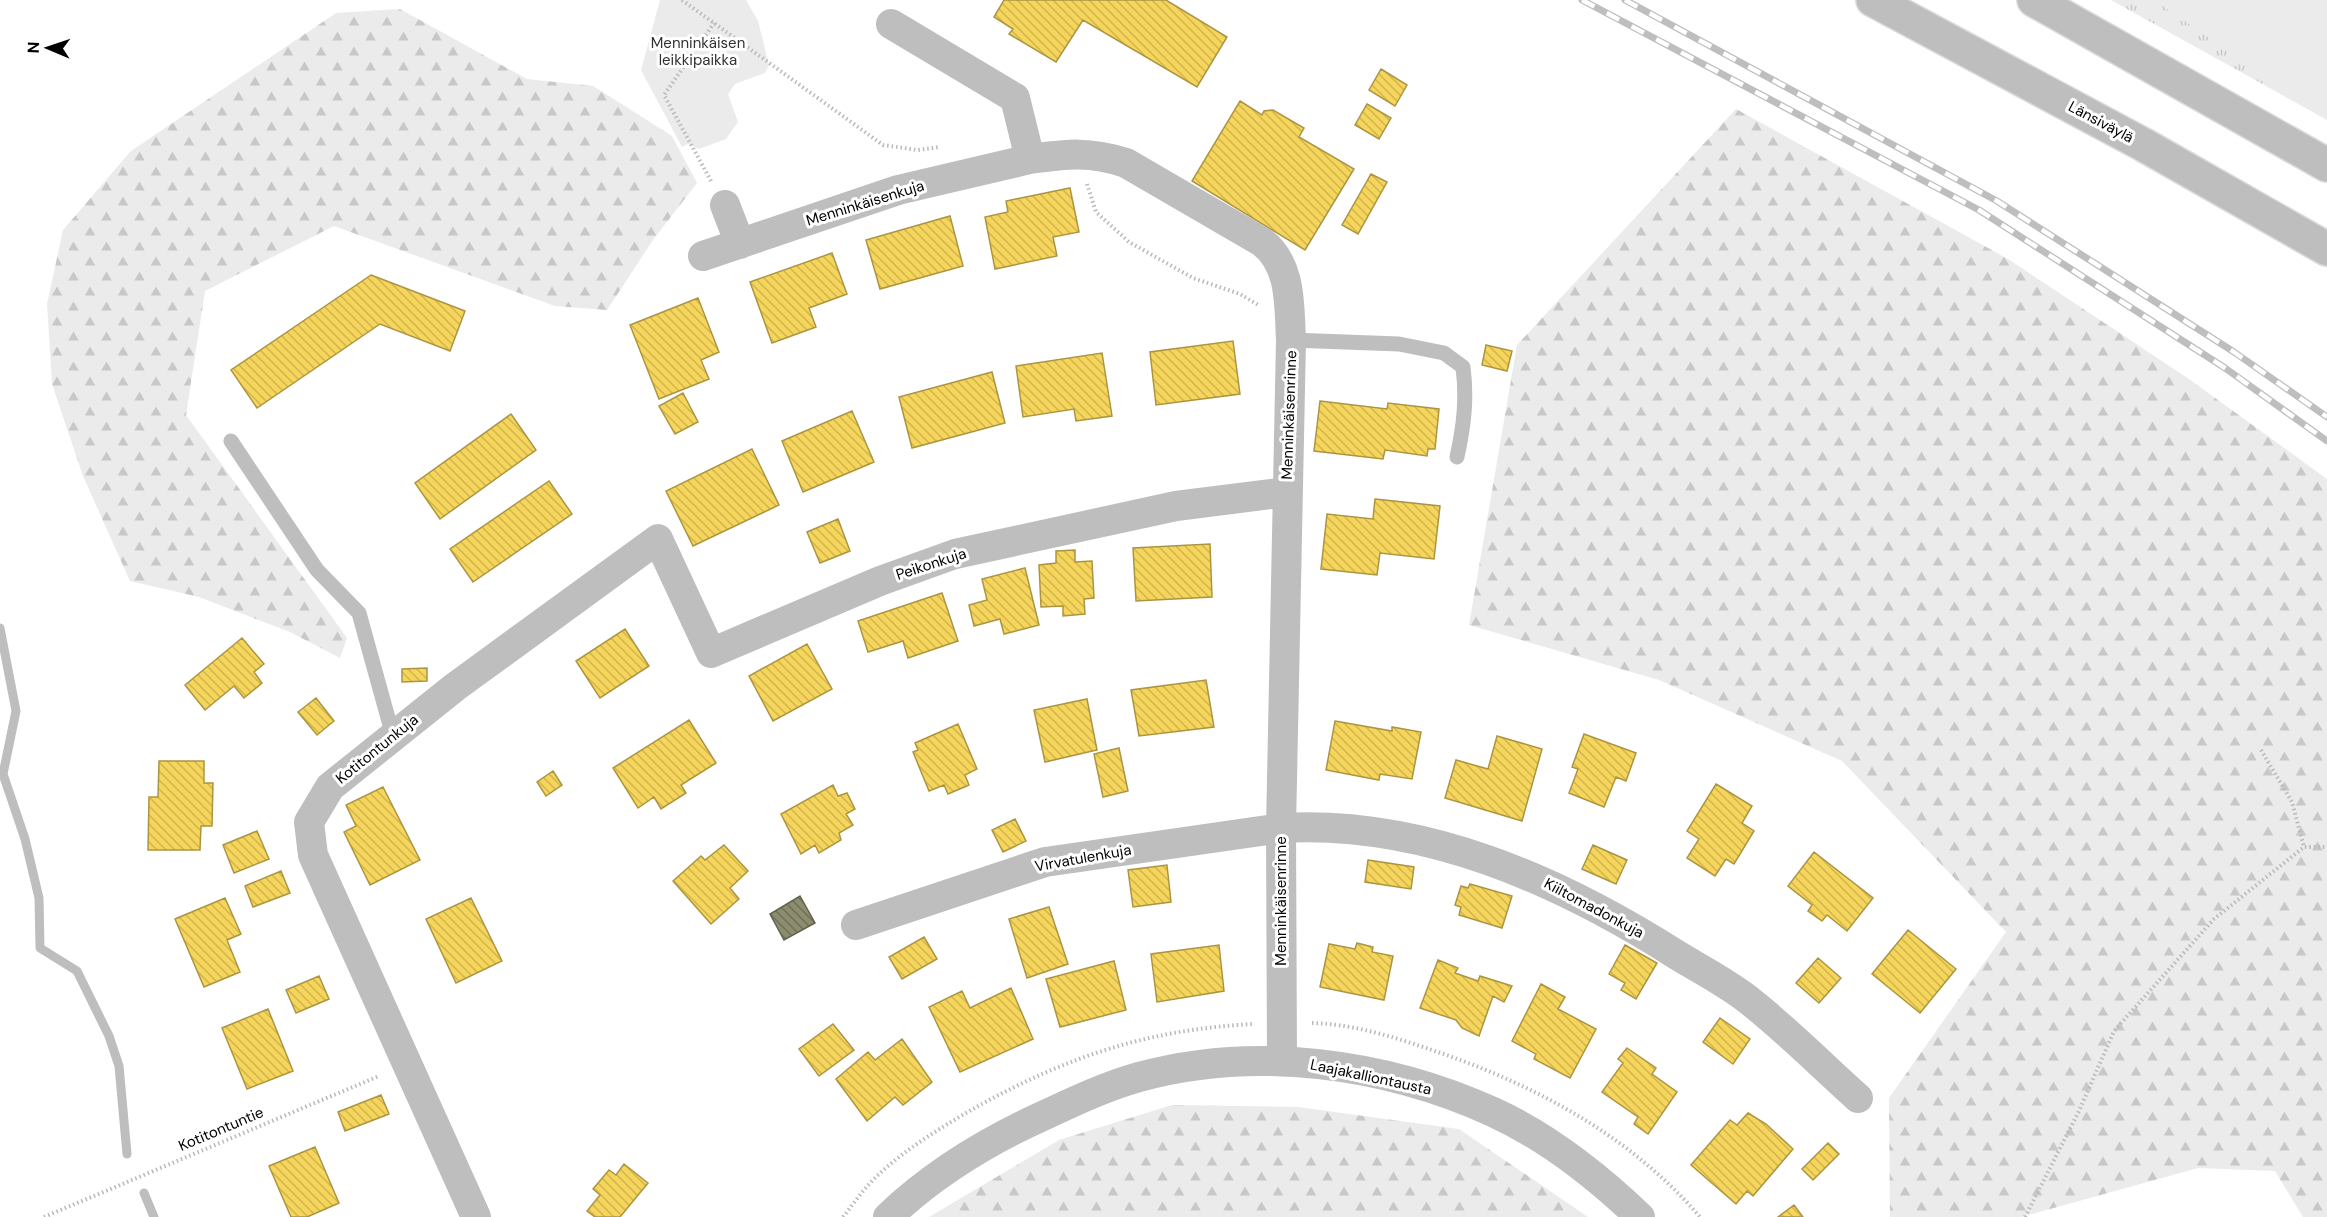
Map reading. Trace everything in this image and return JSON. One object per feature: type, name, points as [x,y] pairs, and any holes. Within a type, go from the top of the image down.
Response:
[{"type":"highway","name":"Länsiväylä","points":[[1874,0],[2144,145],[2327,249]]},
{"type":"highway","points":[[2034,0],[2327,165]]},
{"type":"street","points":[[891,24],[1015,98],[1030,159]]},
{"type":"street","name":"Menninkäisenrinne","points":[[1030,159],[1079,153],[1102,155],[1126,163],[1273,250],[1280,259],[1287,285],[1291,340],[1286,492],[1281,828],[1282,1060]]},
{"type":"street","name":"Menninkäisenkuja","points":[[703,256],[898,190],[1030,159]]},
{"type":"street","points":[[725,205],[740,244]]},
{"type":"street","name":"Peikonkuja","points":[[658,539],[711,653],[880,581],[955,554],[1176,506],[1286,492]]},
{"type":"street","name":"Kotitontunkuja","points":[[476,1217],[313,855],[309,822],[330,787],[455,687],[658,539]]},
{"type":"street","name":"Kiiltomadonkuja","points":[[1281,828],[1319,826],[1363,830],[1438,845],[1531,875],[1584,899],[1629,924],[1746,998],[1858,1098]]},
{"type":"street","name":"Virvatulenkuja","points":[[856,924],[1045,862],[1281,828]]},
{"type":"street","name":"Laajakalliontausta","points":[[888,1217],[917,1190],[949,1167],[1011,1130],[1087,1095],[1140,1077],[1224,1063],[1282,1060],[1337,1067],[1396,1079],[1444,1093],[1494,1113],[1573,1160],[1640,1217]]},
{"type":"lane","points":[[1291,340],[1399,344],[1444,353],[1463,368],[1466,420],[1457,457]]},
{"type":"lane","points":[[231,441],[317,570],[359,613],[393,736]]},
{"type":"path","points":[[682,0],[883,146],[918,150],[943,146]]},
{"type":"path","points":[[714,23],[664,95],[688,144],[725,205]]},
{"type":"path","points":[[1079,153],[1093,203],[1108,225],[1129,242],[1193,278],[1252,300],[1264,312]]},
{"type":"path","points":[[2262,750],[2292,802],[2304,847]]},
{"type":"path","points":[[2025,1217],[2079,1110],[2114,1031],[2214,919],[2304,847],[2327,847]]},
{"type":"path","name":"Kotitontuntie","points":[[44,1217],[407,1064]]},
{"type":"green space","name":"Menninkäisen leikkipaikka","points":[[660,0],[746,0],[758,21],[769,65],[765,73],[735,84],[728,94],[738,122],[726,139],[699,149],[688,144],[682,147],[641,70]]},
{"type":"green space","points":[[2111,0],[2240,0],[2327,49],[2327,120]]},
{"type":"green space","points":[[2154,0],[2327,0],[2327,118]]},
{"type":"green space","points":[[400,9],[527,79],[593,86],[672,136],[697,183],[653,240],[607,310],[555,306],[334,226],[205,291],[186,415],[347,638],[340,658],[290,632],[199,597],[130,581],[83,476],[52,384],[47,304],[63,230],[131,151],[336,13]]},
{"type":"green space","points":[[1736,109],[2008,259],[2189,379],[2327,479],[2327,1217],[2303,1217],[2275,1171],[2198,1168],[2021,1217],[1890,1217],[1889,1098],[2006,932],[1842,761],[1659,680],[1469,625],[1517,345]]},
{"type":"green space","points":[[1172,1105],[1298,1107],[1459,1129],[1588,1217],[929,1217],[1059,1140]]},
{"type":"building: Homes","points":[[1004,0],[1166,0],[1227,37],[1197,87],[1083,20],[1056,62],[1009,34],[1013,29],[994,17]]},
{"type":"building: Homes","points":[[1381,69],[1407,85],[1395,106],[1369,90]]},
{"type":"building: Homes","points":[[1240,101],[1262,115],[1264,111],[1273,110],[1304,128],[1299,137],[1354,169],[1305,250],[1192,181]]},
{"type":"building: Homes","points":[[1367,104],[1391,118],[1379,139],[1355,125]]},
{"type":"building: Homes","points":[[1371,174],[1387,182],[1358,234],[1342,225]]},
{"type":"building: Homes","points":[[1070,188],[1079,232],[1053,237],[1057,256],[995,269],[985,217],[1008,212],[1006,201]]},
{"type":"building: Homes","points":[[950,216],[963,266],[880,289],[866,240]]},
{"type":"building: Homes","points":[[832,253],[847,294],[809,308],[816,327],[772,343],[750,282]]},
{"type":"building: Homes","points":[[371,275],[465,311],[450,351],[380,324],[257,408],[231,370]]},
{"type":"building: Homes","points":[[698,298],[719,352],[701,360],[709,379],[659,399],[630,325]]},
{"type":"building: Homes","points":[[1233,341],[1240,394],[1156,405],[1150,352]]},
{"type":"building: Homes","points":[[1486,345],[1512,351],[1507,371],[1482,365]]},
{"type":"building: Homes","points":[[1102,353],[1112,416],[1076,421],[1074,409],[1023,417],[1016,366]]},
{"type":"building: Homes","points":[[992,372],[1005,423],[912,448],[899,397]]},
{"type":"building: Homes","points":[[683,393],[698,422],[675,434],[659,406]]},
{"type":"building: Homes","points":[[1320,401],[1387,409],[1388,403],[1439,409],[1435,449],[1428,449],[1427,456],[1385,450],[1383,459],[1314,451]]},
{"type":"building: Homes","points":[[852,411],[874,462],[803,492],[782,441]]},
{"type":"building: Homes","points":[[511,414],[536,450],[440,519],[415,483]]},
{"type":"building: Homes","points":[[752,449],[779,505],[693,546],[666,491]]},
{"type":"building: Homes","points":[[549,481],[572,514],[473,582],[450,549]]},
{"type":"building: Homes","points":[[1375,499],[1440,506],[1434,559],[1380,553],[1377,575],[1321,569],[1327,514],[1373,519]]},
{"type":"building: Homes","points":[[838,519],[850,551],[820,563],[807,532]]},
{"type":"building: Homes","points":[[1210,544],[1212,597],[1136,601],[1133,548]]},
{"type":"building: Homes","points":[[1075,550],[1075,562],[1092,561],[1094,598],[1084,599],[1085,614],[1063,616],[1063,606],[1041,607],[1039,565],[1056,563],[1056,551]]},
{"type":"building: Homes","points":[[1025,568],[1039,625],[1004,634],[1000,619],[974,626],[969,605],[987,600],[982,579]]},
{"type":"building: Homes","points":[[942,593],[958,641],[908,658],[903,641],[868,652],[858,621]]},
{"type":"building: Homes","points":[[625,629],[649,666],[600,698],[576,661]]},
{"type":"building: Homes","points":[[242,638],[264,664],[254,672],[262,683],[244,698],[234,686],[205,710],[185,685]]},
{"type":"building: Homes","points":[[807,644],[832,689],[773,721],[749,676]]},
{"type":"building: Homes","points":[[427,668],[427,681],[402,682],[402,669]]},
{"type":"building: Homes","points":[[1206,680],[1214,727],[1139,736],[1131,690]]},
{"type":"building: Homes","points":[[316,698],[334,721],[317,735],[298,712]]},
{"type":"building: Homes","points":[[1087,699],[1097,750],[1045,762],[1034,710]]},
{"type":"building: Homes","points":[[689,720],[716,763],[681,785],[686,793],[661,809],[654,797],[638,808],[613,768]]},
{"type":"building: Homes","points":[[1335,721],[1392,731],[1392,727],[1421,732],[1412,779],[1380,774],[1379,780],[1326,770]]},
{"type":"building: Homes","points":[[958,724],[977,769],[965,775],[969,785],[948,794],[944,785],[929,791],[913,752],[918,750],[915,743]]},
{"type":"building: Homes","points":[[1584,734],[1636,753],[1626,781],[1616,777],[1604,807],[1569,793],[1578,769],[1572,767]]},
{"type":"building: Homes","points":[[1497,736],[1542,749],[1522,821],[1445,798],[1456,760],[1488,769]]},
{"type":"building: Homes","points":[[1119,748],[1128,791],[1103,797],[1094,754]]},
{"type":"building: Homes","points":[[159,761],[204,761],[204,783],[213,783],[212,826],[201,826],[200,850],[148,850],[149,797],[158,797]]},
{"type":"building: Homes","points":[[553,771],[562,785],[546,796],[537,782]]},
{"type":"building: Homes","points":[[1716,784],[1752,806],[1742,823],[1754,831],[1734,864],[1726,859],[1715,876],[1687,858],[1699,839],[1687,831]]},
{"type":"building: Homes","points":[[833,785],[838,796],[847,793],[855,809],[846,814],[853,825],[839,833],[841,840],[819,853],[815,845],[801,854],[781,814]]},
{"type":"building: Homes","points":[[383,787],[420,860],[370,885],[344,832],[356,826],[346,805]]},
{"type":"building: Homes","points":[[1015,819],[1026,841],[1003,852],[992,830]]},
{"type":"building: Homes","points":[[257,831],[269,859],[234,873],[223,845]]},
{"type":"building: Homes","points":[[724,845],[748,871],[730,888],[739,899],[711,924],[673,881],[701,856],[705,860]]},
{"type":"building: Homes","points":[[1593,845],[1627,860],[1616,884],[1582,869]]},
{"type":"building: Homes","points":[[1814,852],[1873,898],[1847,931],[1827,915],[1822,921],[1808,911],[1812,905],[1788,886]]},
{"type":"building: Homes","points":[[1368,860],[1414,867],[1411,889],[1365,882]]},
{"type":"building: Homes","points":[[1167,865],[1171,902],[1133,907],[1128,870]]},
{"type":"building: Homes","points":[[281,871],[290,893],[253,907],[245,886]]},
{"type":"building: Homes","points":[[1470,884],[1512,896],[1502,928],[1459,915],[1461,907],[1455,905],[1461,886],[1468,888]]},
{"type":"building: Homes","points":[[225,898],[241,934],[227,940],[240,972],[204,987],[175,919]]},
{"type":"building: Homes","points":[[471,898],[502,961],[456,983],[426,919]]},
{"type":"building: Homes","points":[[1049,907],[1068,964],[1027,978],[1009,919]]},
{"type":"building: Homes","points":[[1908,930],[1956,969],[1920,1013],[1872,974]]},
{"type":"building: Homes","points":[[924,937],[937,959],[902,979],[889,957]]},
{"type":"building: Homes","points":[[1357,943],[1373,947],[1372,952],[1393,956],[1384,1000],[1320,987],[1329,944],[1355,949]]},
{"type":"building: Homes","points":[[1219,945],[1224,991],[1157,1002],[1151,954]]},
{"type":"building: Homes","points":[[1625,945],[1657,963],[1636,999],[1621,990],[1625,983],[1609,974]]},
{"type":"building: Homes","points":[[1818,958],[1841,978],[1819,1003],[1796,983]]},
{"type":"building: Homes","points":[[1438,960],[1458,968],[1455,973],[1478,981],[1480,976],[1512,986],[1504,1002],[1493,996],[1479,1036],[1462,1028],[1456,1020],[1420,1008]]},
{"type":"building: Homes","points":[[1114,961],[1126,1010],[1060,1027],[1046,979]]},
{"type":"building: Homes","points":[[319,976],[329,999],[296,1013],[286,990]]},
{"type":"building: Homes","points":[[1541,984],[1565,997],[1558,1009],[1596,1029],[1570,1078],[1534,1059],[1536,1054],[1512,1041]]},
{"type":"building: Homes","points":[[1011,988],[1033,1039],[960,1072],[929,1007],[962,991],[970,1008]]},
{"type":"building: Homes","points":[[268,1009],[293,1071],[247,1089],[222,1028]]},
{"type":"building: Homes","points":[[1720,1018],[1750,1039],[1733,1064],[1703,1042]]},
{"type":"building: Homes","points":[[833,1024],[854,1050],[819,1076],[799,1049]]},
{"type":"building: Homes","points":[[902,1039],[932,1082],[903,1105],[895,1097],[867,1121],[836,1079],[868,1052],[875,1060]]},
{"type":"building: Homes","points":[[1627,1048],[1656,1068],[1652,1074],[1677,1092],[1648,1134],[1634,1124],[1638,1117],[1602,1092],[1623,1063],[1618,1059]]},
{"type":"building: Homes","points":[[381,1095],[389,1114],[345,1131],[338,1112]]},
{"type":"building: Homes","points":[[1748,1113],[1766,1124],[1793,1149],[1753,1196],[1747,1191],[1736,1204],[1691,1165],[1730,1120],[1737,1125]]},
{"type":"building: Homes","points":[[1828,1143],[1839,1154],[1813,1180],[1802,1169]]},
{"type":"building: Homes","points":[[315,1147],[339,1203],[307,1217],[291,1217],[269,1166]]},
{"type":"building: Homes","points":[[624,1164],[648,1183],[620,1217],[595,1217],[587,1211],[600,1195],[593,1189],[609,1170],[616,1175]]},
{"type":"building: Homes","points":[[1794,1205],[1803,1217],[1778,1217]]},
{"type":"building: Industry","points":[[800,896],[815,923],[784,940],[770,914]]},
{"type":"waterway","points":[[0,628],[16,711],[3,774],[25,839],[39,898],[40,948],[77,971],[109,1036],[119,1066],[127,1154]]},
{"type":"waterway","points":[[144,1193],[154,1217]]},
{"type":"railway","points":[[1582,0],[1979,210],[2225,368],[2327,441]]},
{"type":"railway","points":[[1625,0],[1997,201],[2234,352],[2327,417]]}]
